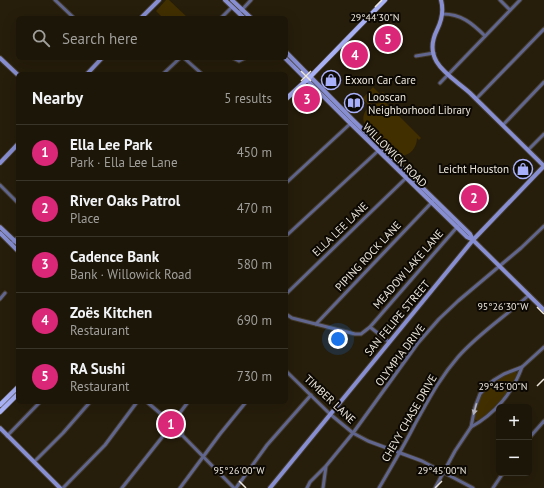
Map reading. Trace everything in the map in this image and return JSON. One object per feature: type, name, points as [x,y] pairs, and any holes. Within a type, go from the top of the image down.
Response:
[{"type":"main road","points":[[143,16],[159,0]]},
{"type":"main road","points":[[225,0],[232,7],[248,16]]},
{"type":"main road","points":[[232,0],[243,16]]},
{"type":"main road","points":[[288,98],[385,0]]},
{"type":"main road","points":[[442,0],[443,14],[434,38],[434,53],[439,67],[476,99],[544,166]]},
{"type":"main road","points":[[288,54],[309,78]]},
{"type":"main road","points":[[0,58],[16,73]]},
{"type":"main road","points":[[88,72],[100,60]]},
{"type":"main road","points":[[287,60],[309,78]]},
{"type":"main road","name":"WILLOWICK ROAD","points":[[309,78],[432,201],[458,226],[470,234],[473,240],[544,310]]},
{"type":"main road","points":[[0,163],[16,148]]},
{"type":"main road","name":"SAN FELIPE STREET","points":[[270,488],[473,240],[544,166]]},
{"type":"main road","points":[[0,227],[15,243]]},
{"type":"main road","points":[[0,233],[15,243]]},
{"type":"main road","points":[[0,405],[16,389]]},
{"type":"main road","points":[[0,412],[16,396]]},
{"type":"main road","points":[[0,428],[60,488]]},
{"type":"street","points":[[55,0],[72,16]]},
{"type":"street","points":[[240,11],[251,0]]},
{"type":"street","points":[[500,0],[510,10]]},
{"type":"street","points":[[440,83],[520,0]]},
{"type":"street","points":[[223,16],[232,7]]},
{"type":"street","points":[[443,14],[456,15],[466,19],[485,36]]},
{"type":"street","points":[[476,99],[544,29]]},
{"type":"street","points":[[416,56],[434,53]]},
{"type":"street","points":[[165,72],[178,60]]},
{"type":"street","points":[[186,60],[200,72]]},
{"type":"street","points":[[502,125],[544,82]]},
{"type":"street","points":[[288,181],[352,122]]},
{"type":"street","points":[[528,150],[544,134]]},
{"type":"street","points":[[288,234],[380,149]]},
{"type":"street","name":"ELLA LEE LANE","points":[[288,292],[407,175]]},
{"type":"street","points":[[0,185],[16,200]]},
{"type":"street","name":"PIPING ROCK LANE","points":[[316,324],[432,201]]},
{"type":"street","name":"MEADOW LAKE LANE","points":[[370,327],[458,226]]},
{"type":"street","name":"OLYMPIA DRIVE","points":[[307,488],[310,482],[326,466],[353,433],[412,350],[439,319],[544,226]]},
{"type":"street","points":[[0,299],[6,294]]},
{"type":"street","name":"CHEVY CHASE DRIVE","points":[[379,488],[433,390],[458,357],[480,335],[529,295]]},
{"type":"street","points":[[288,315],[292,318],[355,334],[360,334],[370,327],[389,342]]},
{"type":"street","points":[[435,488],[443,472],[471,427],[475,406],[480,394],[494,380],[504,374],[522,367],[544,347]]},
{"type":"street","points":[[471,427],[492,412],[503,400],[513,386],[522,367]]},
{"type":"street","name":"TIMBER LANE","points":[[288,372],[330,414],[353,433],[368,441],[422,461],[473,488]]},
{"type":"street","points":[[149,404],[161,414],[165,413],[176,418],[182,426],[182,434],[235,488],[267,446],[311,396]]},
{"type":"street","points":[[7,436],[38,404]]},
{"type":"street","points":[[34,462],[63,433],[88,404]]},
{"type":"street","points":[[63,488],[104,445],[135,404]]},
{"type":"street","points":[[176,418],[186,404]]},
{"type":"street","points":[[180,488],[244,404]]},
{"type":"street","points":[[161,414],[161,423],[167,431],[177,436],[182,434]]},
{"type":"street","points":[[532,435],[544,421]]},
{"type":"street","points":[[122,488],[167,431]]},
{"type":"street","points":[[323,488],[326,466]]},
{"type":"street","points":[[493,488],[501,476]]},
{"type":"shaded area","points":[[166,0],[169,0],[186,16],[161,16],[156,11]]},
{"type":"shaded area","points":[[373,87],[380,94],[383,92],[386,95],[382,99],[421,138],[419,140],[417,138],[417,142],[413,150],[407,155],[398,156],[394,154],[370,132],[365,125],[363,116],[367,110],[373,105],[382,103],[379,100],[381,98],[378,96],[369,105],[362,99]]},
{"type":"shaded area","points":[[515,371],[517,373],[515,379],[500,402],[496,404],[496,406],[487,415],[481,419],[475,420],[477,404],[490,384],[501,376]]},
{"type":"shaded area","points":[[165,415],[171,417],[179,424],[181,434],[174,434],[166,428],[161,419],[162,416]]},
{"type":"place","name":"RA Sushi","points":[[388,39]]},
{"type":"place","name":"Zoës Kitchen","points":[[355,55]]},
{"type":"place","name":"Exxon Car Care","points":[[331,80]]},
{"type":"place","name":"Cadence Bank","points":[[307,99]]},
{"type":"place","name":"Looscan Neighborhood Library","points":[[354,103]]},
{"type":"place","name":"Leicht Houston","points":[[523,169]]},
{"type":"place","name":"River Oaks Patrol","points":[[474,198]]},
{"type":"place","name":"Ella Lee Park","points":[[171,424]]}]
